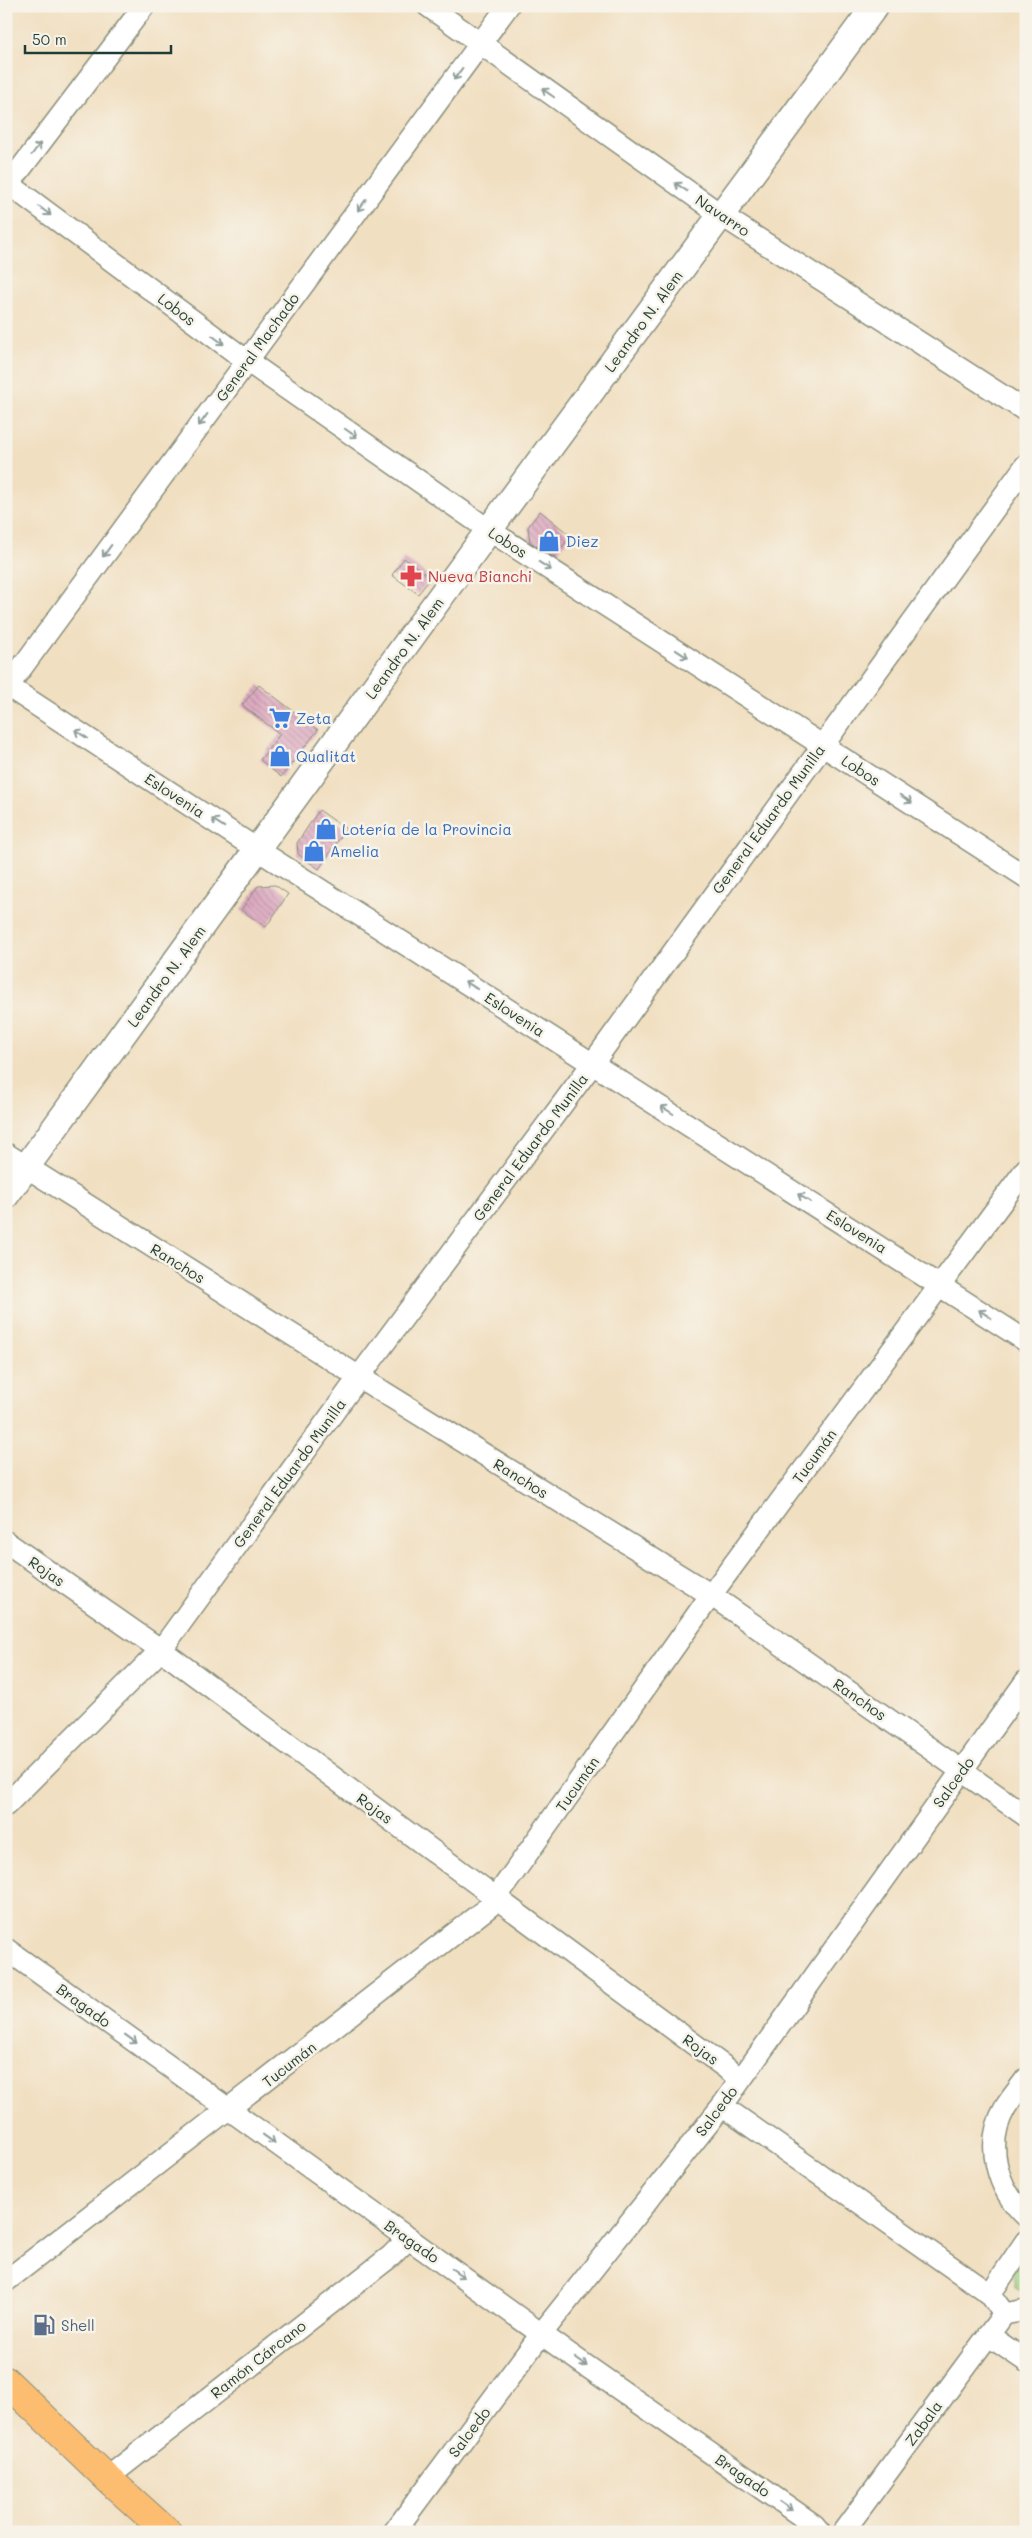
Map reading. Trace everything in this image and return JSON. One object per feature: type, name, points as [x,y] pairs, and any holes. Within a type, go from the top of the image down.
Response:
[{"type":"main road","points":[[6,2381],[107,2478],[167,2532]]},
{"type":"street","points":[[7,185],[144,6]]},
{"type":"street","name":"Navarro","points":[[428,6],[721,215],[1026,411]]},
{"type":"street","name":"General Machado","points":[[7,687],[508,6]]},
{"type":"street","name":"Leandro N. Alem","points":[[6,1195],[16,1161],[258,850],[489,530],[875,6]]},
{"type":"street","name":"Lobos","points":[[7,185],[247,361],[489,530],[1026,877]]},
{"type":"street","name":"General Eduardo Munilla","points":[[6,1805],[161,1650],[359,1377],[593,1063],[822,744],[1026,465]]},
{"type":"street","name":"Eslovenia","points":[[7,687],[258,850],[940,1284],[1026,1341]]},
{"type":"street","name":"Ranchos","points":[[16,1161],[359,1377],[711,1595],[1026,1816]]},
{"type":"street","name":"Tucumán","points":[[6,2281],[476,1918],[496,1898],[711,1595],[1026,1169]]},
{"type":"street","name":"Rojas","points":[[6,1542],[161,1650],[741,2079]]},
{"type":"street","name":"Salcedo","points":[[394,2532],[542,2333],[722,2106],[1026,1681]]},
{"type":"street","name":"Bragado","points":[[6,1949],[408,2238],[814,2525],[820,2532]]},
{"type":"street","points":[[1026,2080],[1004,2110],[994,2145],[997,2169],[1010,2195],[1026,2216]]},
{"type":"street","points":[[722,2106],[990,2294],[1004,2314],[1026,2310]]},
{"type":"street","name":"Ramón Cárcano","points":[[107,2478],[391,2256],[408,2238]]},
{"type":"street","points":[[990,2294],[1026,2241]]},
{"type":"street","name":"Zabala","points":[[842,2532],[1004,2314]]},
{"type":"street","points":[[988,2335],[1026,2361]]},
{"type":"green space","points":[[1026,2251],[1026,2292],[1015,2287],[1013,2274]]},
{"type":"building","name":"Diez","points":[[540,511],[571,536],[554,557],[530,542],[528,527]]},
{"type":"building","name":"Nueva Bianchi","points":[[404,558],[431,578],[418,594],[392,575]]},
{"type":"building","name":"Zeta","points":[[259,685],[318,730],[281,777],[260,760],[280,734],[242,705]]},
{"type":"building","points":[[319,810],[346,829],[319,869],[298,854],[297,843]]},
{"type":"building","points":[[275,885],[288,894],[266,927],[241,910],[258,886]]},
{"type":"place","name":"Diez","points":[[549,541]]},
{"type":"place","name":"Nueva Bianchi","points":[[411,576]]},
{"type":"place","name":"Zeta","points":[[280,718]]},
{"type":"place","name":"Qualitat","points":[[280,756]]},
{"type":"place","name":"Lotería de la Provincia","points":[[326,829]]},
{"type":"place","name":"Amelia","points":[[314,851]]},
{"type":"place","name":"Shell","points":[[44,2325]]}]
